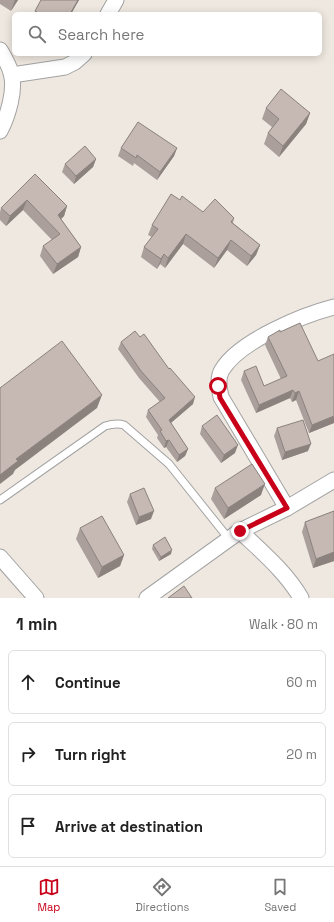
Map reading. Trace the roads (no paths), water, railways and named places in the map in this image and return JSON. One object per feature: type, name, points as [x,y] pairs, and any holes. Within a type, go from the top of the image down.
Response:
[{"type":"street","points":[[109,12],[116,0]]},
{"type":"street","points":[[0,50],[12,75],[9,108],[0,131]]},
{"type":"street","points":[[12,75],[64,67],[75,62],[82,56]]},
{"type":"street","points":[[287,508],[220,398],[218,386],[221,372],[229,360],[248,346],[279,327],[334,307]]},
{"type":"street","points":[[147,598],[235,535],[287,508],[334,480]]},
{"type":"street","points":[[235,535],[277,566],[301,598]]},
{"type":"street","points":[[0,557],[36,598]]},
{"type":"lane","points":[[0,500],[105,426],[114,423],[124,425],[169,464],[235,535]]}]
